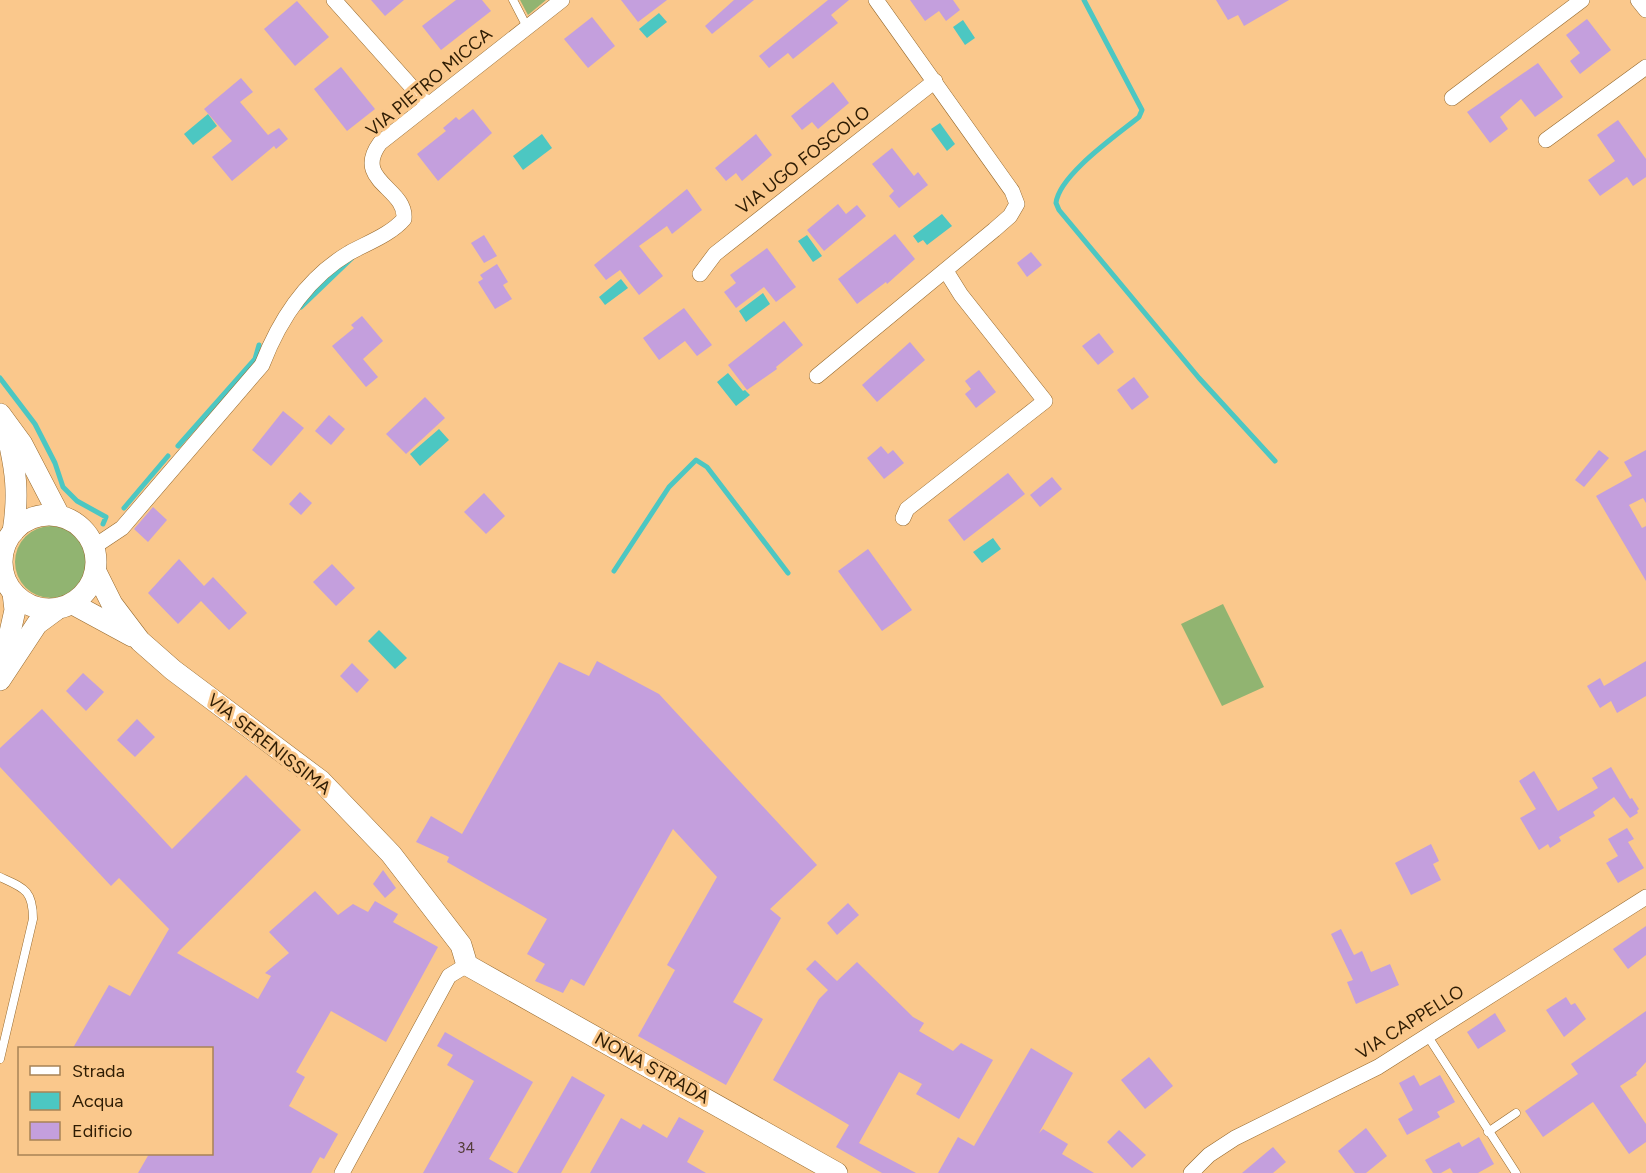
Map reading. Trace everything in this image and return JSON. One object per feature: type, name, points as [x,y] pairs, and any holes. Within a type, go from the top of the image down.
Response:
[{"type":"street","points":[[334,0],[427,104]]},
{"type":"street","name":"VIA PIETRO MICCA","points":[[95,546],[122,528],[262,365],[274,334],[301,296],[323,272],[386,234],[404,219],[402,207],[375,175],[371,159],[380,143],[562,0]]},
{"type":"street","points":[[817,376],[1010,216],[1017,204],[1012,191],[876,0]]},
{"type":"street","points":[[1452,98],[1582,0]]},
{"type":"street","points":[[1638,0],[1646,10]]},
{"type":"street","points":[[1546,140],[1646,67]]},
{"type":"street","name":"VIA UGO FOSCOLO","points":[[700,274],[715,254],[935,81]]},
{"type":"street","points":[[903,518],[908,508],[1045,401],[961,295],[946,271]]},
{"type":"street","points":[[2,417],[22,444],[58,515]]},
{"type":"street","points":[[0,680],[15,610],[13,593],[5,578],[2,562],[5,546],[13,532],[18,500],[16,467],[2,417]]},
{"type":"street","points":[[13,532],[33,517],[58,515],[74,521],[87,532],[95,546]]},
{"type":"street","name":"VIA SERENISSIMA","points":[[95,546],[96,572],[112,604],[140,641],[172,670],[321,781],[391,854],[461,945],[466,965]]},
{"type":"street","points":[[0,680],[38,624],[83,596],[96,572]]},
{"type":"street","name":"VIA SERENISSIMA","points":[[13,593],[25,603],[40,609],[64,607],[140,641]]},
{"type":"street","name":"VIA CAPPELLO","points":[[1191,1173],[1209,1155],[1235,1138],[1378,1067],[1426,1034],[1646,897]]},
{"type":"street","points":[[342,1173],[449,976],[466,965]]},
{"type":"street","name":"NONA STRADA","points":[[466,965],[837,1173]]},
{"type":"lane","points":[[513,0],[527,27]]},
{"type":"lane","points":[[0,877],[23,888],[33,900],[33,918],[0,1059]]},
{"type":"lane","points":[[1426,1034],[1515,1173]]},
{"type":"lane","points":[[1488,1132],[1516,1113]]},
{"type":"green space","points":[[520,0],[546,0],[528,15]]},
{"type":"green space","points":[[51,526],[71,532],[81,542],[87,562],[81,582],[71,592],[51,598],[31,592],[21,582],[15,562],[21,542],[31,532]]},
{"type":"green space","points":[[1223,604],[1264,687],[1222,706],[1181,624]]},
{"type":"water","points":[[659,13],[667,22],[647,38],[639,29]]},
{"type":"water","points":[[963,20],[975,38],[965,45],[953,27]]},
{"type":"water","points":[[208,114],[217,126],[193,145],[184,134]]},
{"type":"water","points":[[940,123],[955,144],[947,151],[931,129]]},
{"type":"water","points":[[542,134],[552,148],[523,170],[513,156]]},
{"type":"water","points":[[942,214],[952,226],[927,245],[923,240],[918,243],[913,236]]},
{"type":"water","points":[[807,235],[822,256],[813,262],[798,241]]},
{"type":"water","points":[[621,279],[628,288],[605,305],[599,297]]},
{"type":"water","points":[[763,293],[770,304],[746,322],[739,311]]},
{"type":"water","points":[[728,373],[743,391],[745,390],[750,395],[736,406],[717,382]]},
{"type":"water","points":[[439,429],[449,440],[420,466],[410,454]]},
{"type":"water","points":[[993,538],[1001,549],[982,563],[973,552]]},
{"type":"water","points":[[379,630],[407,658],[395,669],[368,641]]},
{"type":"building","points":[[371,0],[404,0],[385,16]]},
{"type":"building","points":[[456,0],[482,0],[491,11],[441,50],[422,26]]},
{"type":"building","points":[[621,0],[667,0],[638,22]]},
{"type":"building","points":[[734,0],[754,0],[712,34],[705,26]]},
{"type":"building","points":[[828,0],[849,0],[831,15],[838,23],[793,59],[788,53],[769,68],[759,56]]},
{"type":"building","points":[[910,0],[953,0],[960,10],[946,21],[939,11],[925,21]]},
{"type":"building","points":[[1216,0],[1289,0],[1244,26],[1238,15],[1228,20]]},
{"type":"building","points":[[297,1],[329,37],[295,66],[264,29]]},
{"type":"building","points":[[592,17],[615,46],[588,68],[564,39]]},
{"type":"building","points":[[1587,19],[1611,50],[1580,74],[1570,61],[1580,53],[1566,35]]},
{"type":"building","points":[[1538,63],[1563,97],[1535,117],[1521,99],[1500,117],[1508,129],[1490,143],[1467,112]]},
{"type":"building","points":[[341,67],[375,109],[347,131],[314,89]]},
{"type":"building","points":[[241,78],[253,92],[240,102],[268,135],[279,128],[288,139],[276,149],[274,146],[232,181],[212,157],[232,141],[204,109]]},
{"type":"building","points":[[833,82],[849,103],[818,129],[812,122],[802,130],[791,116]]},
{"type":"building","points":[[473,109],[492,133],[438,181],[417,154],[446,131],[443,128],[456,117],[459,120]]},
{"type":"building","points":[[1618,120],[1646,159],[1646,177],[1633,186],[1627,177],[1600,196],[1588,180],[1615,161],[1597,135]]},
{"type":"building","points":[[756,134],[772,155],[742,181],[736,173],[726,181],[715,168]]},
{"type":"building","points":[[892,148],[914,176],[918,172],[928,185],[899,208],[889,196],[894,191],[872,164]]},
{"type":"building","points":[[687,189],[702,210],[672,234],[667,226],[639,246],[663,276],[639,295],[620,270],[606,280],[594,265]]},
{"type":"building","points":[[838,204],[846,214],[857,205],[866,216],[824,251],[807,230]]},
{"type":"building","points":[[895,234],[915,259],[887,284],[886,282],[857,304],[838,279]]},
{"type":"building","points":[[484,235],[497,256],[484,263],[471,243]]},
{"type":"building","points":[[767,248],[796,287],[776,302],[764,287],[736,308],[724,292],[736,283],[730,275]]},
{"type":"building","points":[[1031,252],[1042,265],[1027,277],[1017,263]]},
{"type":"building","points":[[497,264],[508,282],[503,285],[512,299],[495,309],[478,282],[483,279],[480,275]]},
{"type":"building","points":[[684,308],[712,345],[697,356],[685,341],[659,360],[643,338]]},
{"type":"building","points":[[362,316],[383,341],[363,359],[378,377],[366,387],[332,346],[354,328],[351,325]]},
{"type":"building","points":[[784,321],[803,345],[776,367],[777,369],[747,390],[728,365]]},
{"type":"building","points":[[1099,333],[1114,352],[1098,365],[1082,346]]},
{"type":"building","points":[[910,342],[925,360],[877,402],[862,385]]},
{"type":"building","points":[[979,370],[996,392],[976,408],[965,394],[971,389],[965,381]]},
{"type":"building","points":[[1134,377],[1149,397],[1132,410],[1117,390]]},
{"type":"building","points":[[425,397],[445,418],[406,454],[386,434]]},
{"type":"building","points":[[283,411],[304,428],[271,466],[252,450]]},
{"type":"building","points":[[329,415],[345,429],[331,445],[315,431]]},
{"type":"building","points":[[881,446],[888,454],[893,450],[904,463],[884,479],[867,458]]},
{"type":"building","points":[[1599,450],[1609,458],[1584,487],[1575,480]]},
{"type":"building","points":[[1646,450],[1646,503],[1643,498],[1629,505],[1642,528],[1646,526],[1646,581],[1596,496],[1632,476],[1624,462]]},
{"type":"building","points":[[1008,473],[1025,494],[964,541],[948,520]]},
{"type":"building","points":[[1052,477],[1062,489],[1040,507],[1030,495]]},
{"type":"building","points":[[300,492],[312,503],[301,515],[289,504]]},
{"type":"building","points":[[484,493],[505,516],[486,534],[464,512]]},
{"type":"building","points":[[153,507],[167,520],[148,542],[134,529]]},
{"type":"building","points":[[868,549],[912,610],[882,631],[838,571]]},
{"type":"building","points":[[179,559],[204,586],[213,577],[247,613],[229,630],[201,601],[178,624],[148,593]]},
{"type":"building","points":[[332,564],[355,588],[336,606],[313,582]]},
{"type":"building","points":[[597,661],[659,694],[817,865],[770,909],[781,918],[733,1002],[763,1019],[726,1085],[638,1036],[675,970],[667,965],[717,877],[673,829],[584,986],[571,979],[563,993],[535,981],[545,964],[527,954],[547,919],[447,862],[449,857],[416,842],[431,816],[462,834],[559,662],[589,676]]},
{"type":"building","points":[[1646,661],[1646,696],[1617,713],[1611,701],[1600,708],[1587,686],[1600,678],[1604,686]]},
{"type":"building","points":[[352,663],[369,680],[357,693],[340,676]]},
{"type":"building","points":[[83,673],[104,692],[86,711],[66,691]]},
{"type":"building","points":[[42,709],[172,849],[246,775],[301,830],[177,953],[258,999],[271,976],[265,973],[289,953],[269,932],[315,891],[338,915],[353,904],[368,912],[375,901],[398,914],[393,922],[438,947],[386,1042],[331,1011],[296,1072],[305,1077],[289,1106],[338,1134],[324,1159],[320,1157],[311,1173],[138,1173],[148,1155],[213,1155],[213,1047],[74,1047],[109,985],[130,996],[169,929],[119,878],[111,886],[0,767],[0,748]]},
{"type":"building","points":[[137,719],[155,737],[135,757],[117,740]]},
{"type":"building","points":[[1611,767],[1630,799],[1632,798],[1639,809],[1638,813],[1630,818],[1614,797],[1593,812],[1595,816],[1559,837],[1561,841],[1550,848],[1548,844],[1539,850],[1520,818],[1536,809],[1519,781],[1534,771],[1558,811],[1598,788],[1592,778]]},
{"type":"building","points":[[1627,828],[1634,839],[1628,842],[1644,868],[1618,883],[1606,863],[1618,856],[1608,839]]},
{"type":"building","points":[[1431,844],[1439,861],[1433,864],[1441,880],[1411,895],[1395,863]]},
{"type":"building","points":[[383,870],[396,888],[385,898],[373,884]]},
{"type":"building","points":[[848,903],[859,915],[837,935],[827,923]]},
{"type":"building","points":[[1646,926],[1646,955],[1628,969],[1613,949]]},
{"type":"building","points":[[1341,929],[1354,955],[1362,951],[1371,972],[1390,964],[1399,985],[1356,1004],[1347,982],[1353,980],[1331,934]]},
{"type":"building","points":[[815,960],[837,981],[857,962],[913,1017],[924,1023],[919,1031],[953,1051],[961,1043],[993,1060],[959,1119],[916,1094],[922,1084],[899,1072],[859,1143],[916,1173],[882,1173],[836,1147],[849,1125],[773,1080],[819,999],[828,990],[806,969]]},
{"type":"building","points":[[1566,997],[1571,1005],[1575,1003],[1586,1019],[1564,1037],[1546,1010]]},
{"type":"building","points":[[1646,1011],[1646,1062],[1636,1073],[1637,1075],[1620,1086],[1646,1124],[1646,1142],[1629,1154],[1593,1102],[1543,1137],[1525,1111],[1578,1074],[1571,1064]]},
{"type":"building","points":[[1495,1013],[1506,1031],[1478,1049],[1467,1032]]},
{"type":"building","points":[[445,1032],[533,1082],[489,1159],[514,1173],[423,1173],[474,1081],[447,1065],[453,1055],[437,1046]]},
{"type":"building","points":[[1031,1048],[1073,1073],[1039,1133],[1043,1129],[1068,1144],[1062,1154],[1094,1173],[938,1173],[958,1137],[974,1146]]},
{"type":"building","points":[[1149,1057],[1173,1086],[1145,1109],[1121,1080]]},
{"type":"building","points":[[1414,1075],[1420,1086],[1440,1075],[1455,1102],[1437,1112],[1440,1117],[1407,1135],[1398,1119],[1413,1110],[1399,1083]]},
{"type":"building","points":[[572,1076],[605,1095],[561,1173],[517,1173]]},
{"type":"building","points":[[679,1117],[704,1131],[687,1162],[706,1173],[590,1173],[621,1118],[640,1129],[643,1124],[667,1138]]},
{"type":"building","points":[[1366,1128],[1387,1156],[1366,1173],[1355,1173],[1338,1151]]},
{"type":"building","points":[[1119,1130],[1146,1155],[1132,1168],[1107,1142]]},
{"type":"building","points":[[1479,1137],[1494,1164],[1478,1173],[1453,1173],[1450,1168],[1441,1173],[1433,1173],[1425,1160],[1459,1142],[1462,1147]]},
{"type":"building","points":[[1273,1147],[1286,1162],[1273,1173],[1242,1173]]},
{"type":"waterway","points":[[1084,0],[1142,110],[1139,117],[1078,168],[1067,180],[1056,203],[1059,210],[1199,378],[1275,461]]},
{"type":"waterway","points":[[301,307],[352,258]]},
{"type":"waterway","points":[[178,446],[255,359],[259,345]]},
{"type":"waterway","points":[[0,378],[35,424],[55,463],[63,487],[77,501],[106,517],[103,524]]},
{"type":"waterway","points":[[124,508],[168,456]]},
{"type":"waterway","points":[[614,571],[669,487],[696,460],[707,467],[788,573]]}]
